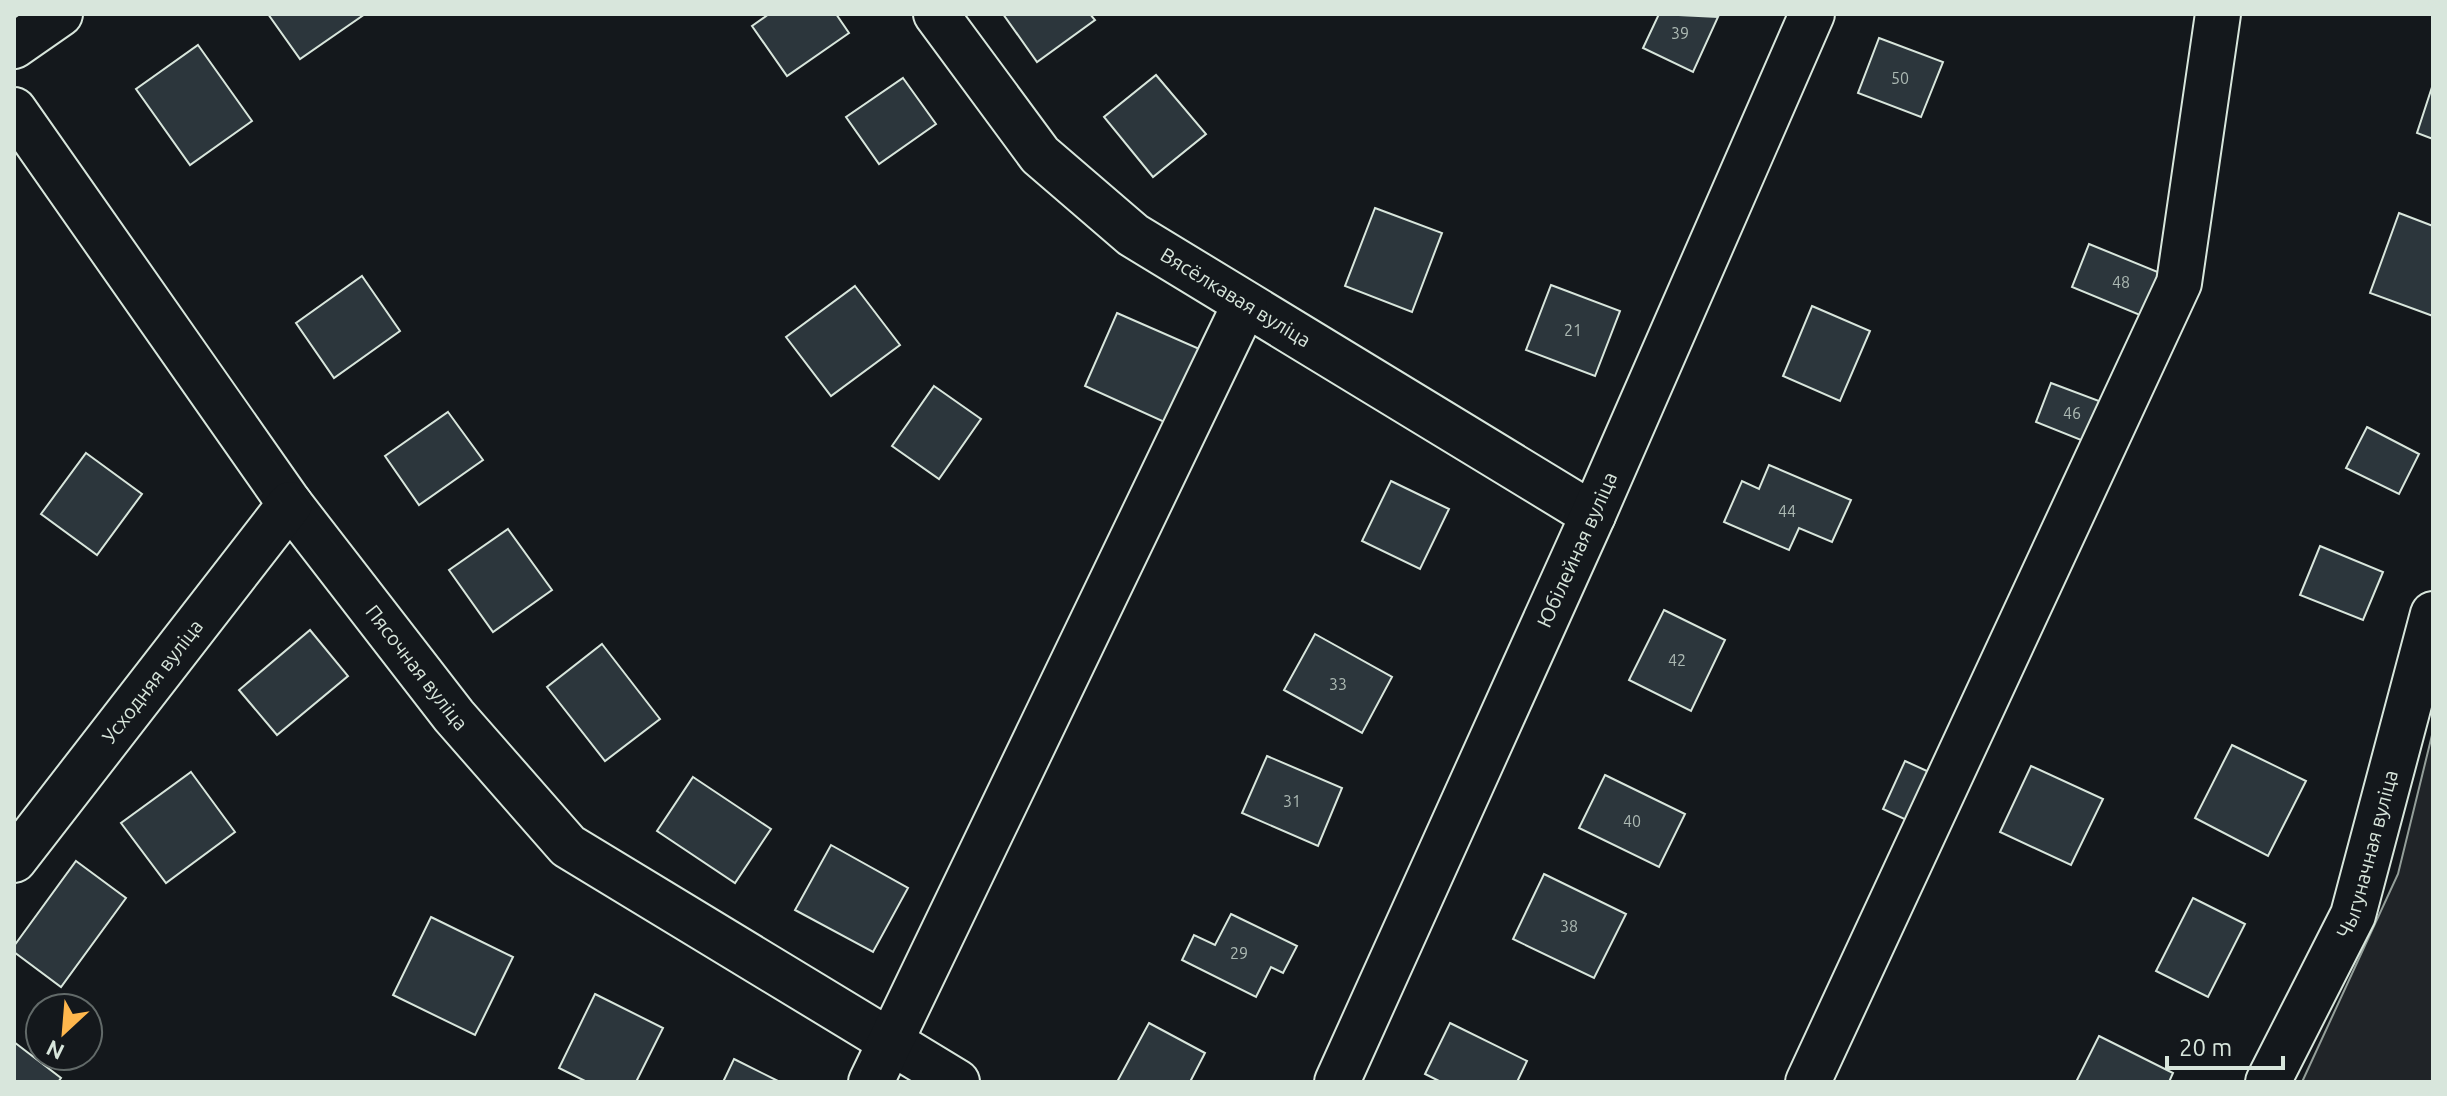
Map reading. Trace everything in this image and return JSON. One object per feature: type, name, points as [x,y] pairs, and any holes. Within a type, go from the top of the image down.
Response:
[{"type":"street","points":[[14,46],[60,14]]},
{"type":"street","name":"Вясёлкавая вуліца","points":[[936,14],[1040,155],[1133,235],[1593,515]]},
{"type":"street","name":"Юбілейная вуліца","points":[[1337,1082],[1593,515],[1812,14]]},
{"type":"street","points":[[1808,1082],[2179,283],[2218,14]]},
{"type":"street","name":"Пясочная вуліца","points":[[14,110],[290,504],[454,716],[568,846],[957,1082]]},
{"type":"street","points":[[871,1082],[1245,304]]},
{"type":"street","name":"Усходняя вуліца","points":[[14,860],[290,504]]},
{"type":"street","name":"Чыгуначная вуліца","points":[[2268,1082],[2353,915],[2433,614]]},
{"type":"shaded area","points":[[2433,731],[2433,1082],[2302,1082],[2398,874]]},
{"type":"building","points":[[268,14],[365,14],[300,59]]},
{"type":"building","points":[[769,14],[836,14],[849,33],[787,76],[752,26]]},
{"type":"building","points":[[1003,14],[1090,14],[1095,20],[1037,62]]},
{"type":"building","points":[[1659,14],[1718,17],[1693,72],[1643,48]]},
{"type":"building","points":[[1879,38],[1943,62],[1921,117],[1858,93]]},
{"type":"building","points":[[198,45],[252,121],[190,165],[136,89]]},
{"type":"building","points":[[1156,75],[1206,134],[1153,177],[1104,117]]},
{"type":"building","points":[[903,78],[936,124],[879,164],[846,117]]},
{"type":"building","points":[[2433,84],[2433,139],[2417,133]]},
{"type":"building","points":[[1375,208],[1442,233],[1412,312],[1345,286]]},
{"type":"building","points":[[2399,213],[2433,226],[2433,316],[2370,293]]},
{"type":"building","points":[[2089,244],[2170,277],[2152,320],[2072,287]]},
{"type":"building","points":[[362,276],[400,331],[334,378],[296,323]]},
{"type":"building","points":[[1551,285],[1620,311],[1595,376],[1526,350]]},
{"type":"building","points":[[855,286],[900,345],[831,396],[786,337]]},
{"type":"building","points":[[1812,306],[1870,331],[1840,401],[1783,376]]},
{"type":"building","points":[[1117,313],[1204,351],[1171,425],[1085,386]]},
{"type":"building","points":[[2051,383],[2107,404],[2091,444],[2036,422]]},
{"type":"building","points":[[934,386],[981,419],[939,479],[892,446]]},
{"type":"building","points":[[448,412],[483,460],[419,505],[385,456]]},
{"type":"building","points":[[2367,427],[2419,454],[2399,494],[2346,468]]},
{"type":"building","points":[[86,453],[142,494],[97,555],[41,514]]},
{"type":"building","points":[[1769,465],[1851,500],[1832,542],[1799,528],[1789,550],[1724,522],[1742,481],[1759,489]]},
{"type":"building","points":[[1391,481],[1449,509],[1420,569],[1362,541]]},
{"type":"building","points":[[508,529],[552,590],[493,632],[449,570]]},
{"type":"building","points":[[2320,546],[2383,572],[2363,620],[2300,595]]},
{"type":"building","points":[[1664,610],[1725,640],[1691,711],[1629,680]]},
{"type":"building","points":[[310,630],[348,676],[277,735],[239,690]]},
{"type":"building","points":[[1315,634],[1392,677],[1362,733],[1284,690]]},
{"type":"building","points":[[602,644],[660,719],[605,761],[547,687]]},
{"type":"building","points":[[2232,745],[2306,781],[2268,856],[2195,818]]},
{"type":"building","points":[[1267,756],[1342,788],[1318,846],[1242,813]]},
{"type":"building","points":[[1905,761],[1938,776],[1915,824],[1883,809]]},
{"type":"building","points":[[2031,766],[2103,799],[2071,865],[2000,832]]},
{"type":"building","points":[[191,772],[235,832],[166,883],[121,823]]},
{"type":"building","points":[[1605,775],[1685,814],[1659,867],[1579,828]]},
{"type":"building","points":[[693,777],[771,829],[735,883],[657,831]]},
{"type":"building","points":[[831,845],[908,888],[873,952],[795,910]]},
{"type":"building","points":[[76,861],[126,898],[61,987],[14,952],[14,946]]},
{"type":"building","points":[[1544,874],[1626,914],[1594,978],[1513,939]]},
{"type":"building","points":[[2193,898],[2245,924],[2208,997],[2156,971]]},
{"type":"building","points":[[1231,914],[1297,946],[1283,973],[1271,967],[1256,997],[1182,960],[1194,935],[1215,945]]},
{"type":"building","points":[[431,917],[513,957],[475,1035],[393,995]]},
{"type":"building","points":[[595,994],[663,1028],[636,1082],[587,1082],[559,1068]]},
{"type":"building","points":[[1149,1023],[1205,1053],[1190,1082],[1117,1082]]},
{"type":"building","points":[[1450,1023],[1527,1061],[1517,1082],[1441,1082],[1425,1074]]},
{"type":"building","points":[[2099,1036],[2173,1073],[2169,1082],[2076,1082]]},
{"type":"building","points":[[14,1042],[24,1050],[24,1072],[53,1072],[61,1078],[58,1082],[14,1082]]},
{"type":"building","points":[[734,1059],[780,1082],[723,1082]]}]
